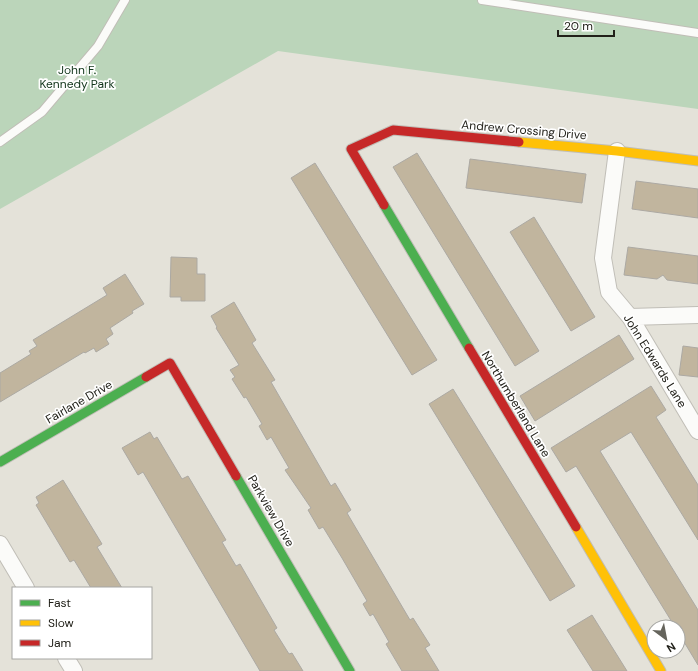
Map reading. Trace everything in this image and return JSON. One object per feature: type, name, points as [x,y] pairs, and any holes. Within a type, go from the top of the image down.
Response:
[{"type":"street","name":"Andrew Crossing Drive","points":[[351,149],[393,130],[617,151],[698,161]]},
{"type":"street","name":"Northumberland Lane","points":[[351,149],[661,671]]},
{"type":"street","name":"John Edwards Lane","points":[[617,151],[603,258],[609,292],[630,317],[698,431]]},
{"type":"street","points":[[630,317],[698,315]]},
{"type":"street","name":"Fairlane Drive","points":[[0,462],[170,363]]},
{"type":"street","name":"Parkview Drive","points":[[170,363],[350,671]]},
{"type":"street","points":[[0,544],[25,587]]},
{"type":"street","points":[[67,659],[74,671]]},
{"type":"lane","points":[[0,142],[42,112],[98,46],[125,0]]},
{"type":"lane","points":[[482,0],[698,33]]},
{"type":"green space","name":"John F. Kennedy Park","points":[[0,0],[698,0],[698,109],[278,51],[0,209]]},
{"type":"building","points":[[417,153],[539,351],[515,366],[393,167]]},
{"type":"building","points":[[470,159],[586,174],[582,203],[466,188]]},
{"type":"building","points":[[315,163],[437,360],[412,375],[291,178]]},
{"type":"building","points":[[636,181],[698,189],[698,218],[632,209]]},
{"type":"building","points":[[534,217],[595,317],[571,331],[510,232]]},
{"type":"building","points":[[628,247],[698,256],[698,284],[667,280],[663,275],[657,279],[624,275]]},
{"type":"building","points":[[171,257],[197,258],[197,274],[205,274],[205,301],[181,301],[181,297],[170,297]]},
{"type":"building","points":[[125,274],[144,304],[132,311],[133,313],[110,328],[113,334],[106,339],[109,344],[96,352],[94,348],[85,353],[84,352],[0,402],[0,373],[31,354],[29,351],[37,346],[33,340],[107,295],[103,288]]},
{"type":"building","points":[[234,302],[256,340],[252,343],[275,380],[271,382],[331,486],[335,483],[351,510],[347,513],[410,620],[413,618],[430,645],[425,648],[439,671],[402,671],[386,644],[389,642],[373,614],[370,616],[363,604],[367,601],[342,558],[323,527],[319,529],[308,510],[311,508],[285,470],[289,468],[271,437],[267,440],[259,426],[262,424],[246,397],[244,398],[232,379],[235,377],[230,370],[239,365],[216,328],[217,327],[211,316]]},
{"type":"building","points":[[619,335],[634,359],[535,421],[520,396]]},
{"type":"building","points":[[683,346],[698,348],[698,377],[679,375]]},
{"type":"building","points":[[651,386],[666,410],[656,417],[698,485],[698,540],[631,432],[600,451],[698,610],[698,665],[686,645],[686,619],[670,619],[576,466],[566,472],[551,448]]},
{"type":"building","points":[[453,389],[575,586],[550,601],[429,404]]},
{"type":"building","points":[[150,432],[154,439],[157,437],[182,479],[188,476],[226,540],[222,542],[236,566],[240,564],[277,628],[274,630],[289,654],[292,653],[303,671],[260,671],[143,472],[138,475],[122,448]]},
{"type":"building","points":[[63,480],[102,544],[97,547],[121,587],[90,587],[74,560],[70,562],[36,505],[39,503],[36,497]]},
{"type":"building","points":[[592,615],[627,671],[593,671],[567,630]]},
{"type":"traffic: fast","points":[[384,205],[469,348]]},
{"type":"traffic: fast","points":[[0,462],[146,377]]},
{"type":"traffic: fast","points":[[236,476],[350,671]]},
{"type":"traffic: slow","points":[[519,142],[617,151],[698,161]]},
{"type":"traffic: slow","points":[[576,527],[661,671]]},
{"type":"traffic: jam","points":[[384,205],[351,149],[393,130],[519,142]]},
{"type":"traffic: jam","points":[[469,348],[576,527]]},
{"type":"traffic: jam","points":[[146,377],[170,363],[236,476]]}]
